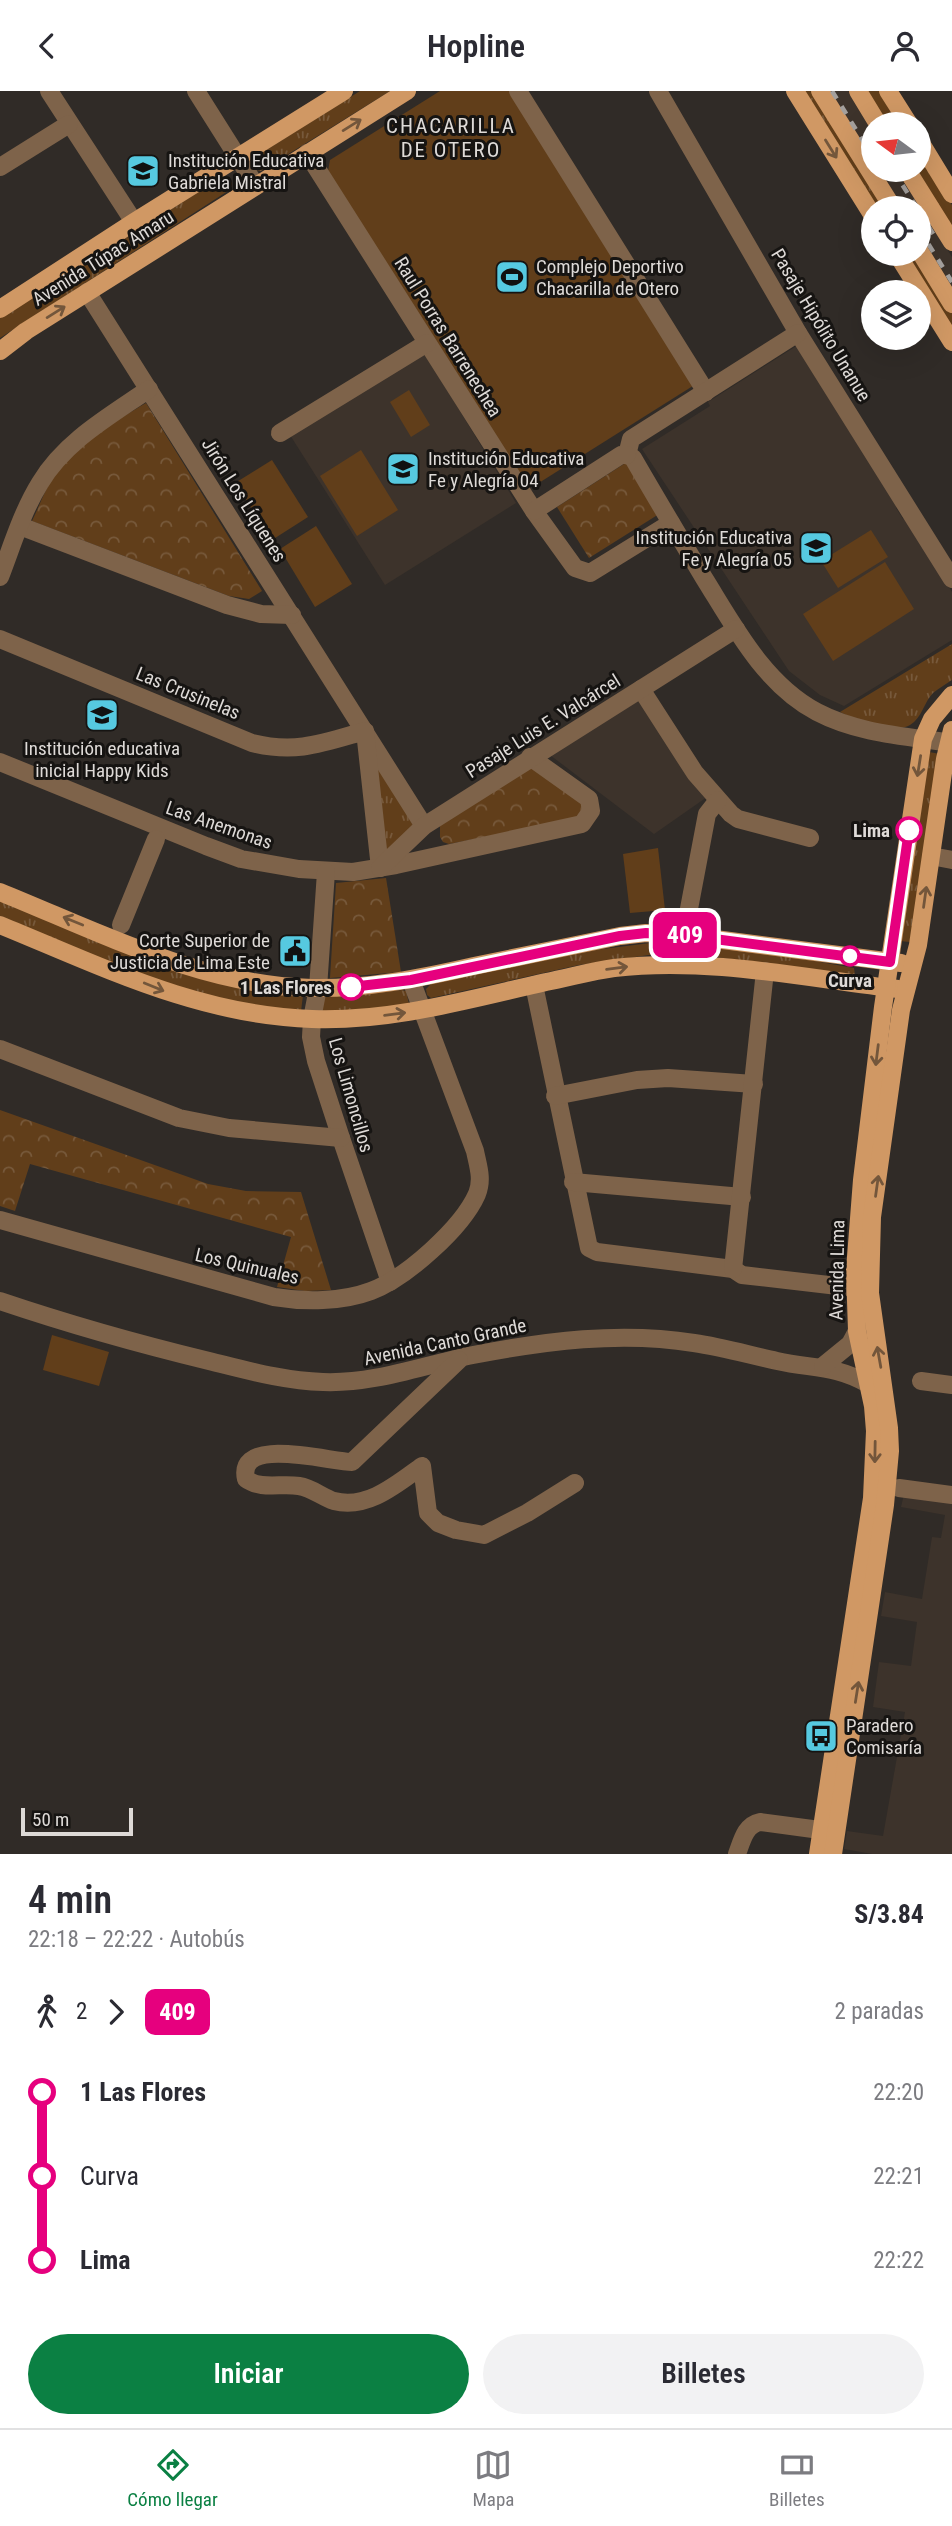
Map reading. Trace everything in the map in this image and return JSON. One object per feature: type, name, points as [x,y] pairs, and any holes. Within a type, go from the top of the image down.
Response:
[{"type":"main road","name":"Avenida Túpac Amaru","points":[[0,309],[344,91]]},
{"type":"main road","name":"Avenida Túpac Amaru","points":[[0,351],[9,342],[407,91]]},
{"type":"main road","points":[[795,91],[861,197]]},
{"type":"main road","points":[[820,91],[886,196]]},
{"type":"main road","points":[[858,91],[871,112]]},
{"type":"main road","points":[[888,91],[901,112]]},
{"type":"main road","points":[[931,160],[952,194]]},
{"type":"main road","points":[[914,182],[952,242]]},
{"type":"main road","points":[[904,266],[952,342]]},
{"type":"main road","points":[[929,266],[952,304]]},
{"type":"main road","name":"Avenida Lima","points":[[818,1854],[829,1831],[885,1505],[890,1451],[886,1397],[855,1288],[862,1180],[886,988],[923,739],[936,713],[952,695]]},
{"type":"main road","name":"Avenida Lima","points":[[833,1854],[829,1831],[872,1498],[875,1431],[868,1384],[865,1329],[872,1217],[901,1010],[913,964],[951,739]]},
{"type":"main road","points":[[0,892],[191,967],[272,984],[318,988],[356,987],[411,980],[620,936],[646,933],[684,935],[913,964]]},
{"type":"main road","points":[[0,925],[196,1002],[242,1012],[312,1019],[354,1018],[421,1010],[610,968],[650,964],[765,971],[907,990]]},
{"type":"street","points":[[48,91],[134,222]]},
{"type":"street","points":[[196,91],[256,186]]},
{"type":"street","points":[[518,91],[706,392]]},
{"type":"street","name":"Pasaje Hipólito Unanue","points":[[658,91],[799,333],[952,579]]},
{"type":"street","points":[[0,167],[69,124]]},
{"type":"street","name":"Raul Porras Barrenechea","points":[[307,153],[534,511],[575,568],[583,573],[590,573],[671,523]]},
{"type":"street","name":"Jirón Los Líquenes","points":[[88,292],[424,826]]},
{"type":"street","points":[[627,455],[631,439],[799,333]]},
{"type":"street","points":[[280,433],[427,343]]},
{"type":"street","points":[[0,577],[39,483],[63,453],[88,431],[149,389]]},
{"type":"street","points":[[534,511],[621,455],[633,457],[736,629],[772,677],[793,696],[816,711],[862,729],[923,739],[951,739]]},
{"type":"street","points":[[20,526],[227,605],[261,614],[292,615]]},
{"type":"street","name":"Pasaje Luis E. Valcárcel","points":[[380,867],[424,826],[736,629]]},
{"type":"street","name":"Las Crusinelas","points":[[0,639],[253,743],[290,749],[313,746],[365,731]]},
{"type":"street","points":[[641,689],[695,773],[738,818],[810,838]]},
{"type":"street","name":"Jirón Los Líquenes","points":[[365,731],[380,867]]},
{"type":"street","name":"Las Anemonas","points":[[0,762],[241,859],[299,869],[353,872],[582,824],[591,811],[589,799],[530,757]]},
{"type":"street","points":[[684,935],[707,814],[718,800]]},
{"type":"street","points":[[121,925],[156,839]]},
{"type":"street","points":[[930,856],[952,860]]},
{"type":"street","name":"Los Limoncillos","points":[[326,872],[312,1037],[316,1061],[390,1282]]},
{"type":"street","points":[[733,1269],[765,971]]},
{"type":"street","name":"Los Quinuales","points":[[0,1220],[249,1291],[286,1299],[311,1300],[348,1296],[369,1292],[390,1282],[439,1243],[466,1211],[477,1192],[480,1174],[475,1151],[411,980]]},
{"type":"street","points":[[534,985],[587,1245],[597,1252],[733,1269],[742,1275],[855,1288]]},
{"type":"street","points":[[0,1049],[179,1118],[229,1128],[341,1138]]},
{"type":"street","points":[[555,1095],[647,1079],[754,1084]]},
{"type":"street","points":[[573,1182],[742,1198]]},
{"type":"street","name":"Avenida Canto Grande","points":[[0,1301],[185,1355],[290,1379],[322,1382],[376,1379],[461,1358],[556,1341],[631,1338],[696,1343],[780,1362],[823,1366],[840,1370],[868,1384]]},
{"type":"street","points":[[823,1366],[865,1329]]},
{"type":"street","points":[[461,1358],[352,1462],[286,1454],[259,1456],[247,1462],[244,1471],[246,1479],[257,1485],[299,1486],[339,1502],[360,1502],[387,1492],[422,1466],[428,1513],[438,1523],[456,1530],[484,1535],[527,1513],[575,1483]]},
{"type":"street","points":[[921,1381],[952,1385]]},
{"type":"street","points":[[900,1488],[952,1495]]},
{"type":"street","points":[[737,1854],[747,1828],[752,1823],[829,1831]]},
{"type":"shaded area","points":[[829,91],[849,91],[862,112],[861,143]]},
{"type":"shaded area","points":[[886,182],[905,182],[914,196],[894,196]]},
{"type":"shaded area","points":[[931,223],[952,257],[952,289],[931,255]]},
{"type":"shaded area","name":"Institución Educativa Fe y Alegría 05","points":[[798,345],[898,505],[896,508],[903,519],[907,520],[952,592],[952,640],[844,706],[820,695],[789,671],[642,449],[710,406],[708,402]]},
{"type":"shaded area","name":"Institución Educativa Fe y Alegría 04","points":[[424,352],[516,503],[385,585],[290,435]]},
{"type":"shaded area","points":[[644,697],[707,797],[654,834],[550,755]]},
{"type":"shaded area","points":[[904,1494],[952,1502],[952,1854],[872,1854],[844,1849],[847,1831],[883,1836],[905,1712],[873,1707],[879,1662],[911,1666],[917,1622],[881,1616],[885,1592],[922,1599],[932,1537],[941,1538],[945,1515],[901,1507]]},
{"type":"green space","points":[[360,91],[390,91],[261,171],[256,170],[253,162],[255,157]]},
{"type":"green space","name":"Complejo Deportivo Chacarilla de Otero","points":[[440,91],[514,91],[696,384],[534,486],[525,485],[328,171],[330,160]]},
{"type":"green space","points":[[798,91],[813,91],[861,167],[861,182],[871,182],[879,196],[865,196]]},
{"type":"green space","points":[[867,91],[881,91],[894,112],[880,112]]},
{"type":"green space","points":[[931,171],[952,205],[952,229],[923,182],[931,182]]},
{"type":"green space","points":[[222,177],[228,178],[232,183],[231,189],[0,338],[0,318]]},
{"type":"green space","points":[[906,266],[924,266],[952,311],[952,339],[931,305],[931,280],[915,280]]},
{"type":"green space","points":[[409,390],[430,425],[411,437],[390,402]]},
{"type":"green space","points":[[146,403],[262,591],[249,599],[229,596],[32,521],[50,483],[66,461],[98,433]]},
{"type":"green space","points":[[361,450],[398,510],[357,536],[320,476]]},
{"type":"green space","points":[[272,460],[308,517],[272,540],[235,483]]},
{"type":"green space","points":[[627,462],[659,514],[589,558],[557,507]]},
{"type":"green space","points":[[316,526],[352,584],[315,607],[280,549]]},
{"type":"green space","points":[[871,530],[888,557],[838,588],[821,561]]},
{"type":"green space","points":[[885,562],[914,609],[833,661],[803,614]]},
{"type":"green space","points":[[952,644],[952,680],[933,693],[910,725],[885,727],[840,712]]},
{"type":"green space","points":[[372,750],[413,825],[386,851]]},
{"type":"green space","points":[[929,752],[940,754],[910,942],[900,941]]},
{"type":"green space","points":[[531,767],[584,805],[583,812],[576,819],[449,844],[443,842],[440,825]]},
{"type":"green space","points":[[658,848],[665,910],[630,913],[623,854]]},
{"type":"green space","points":[[386,878],[401,972],[330,978],[336,883]]},
{"type":"green space","points":[[0,899],[303,995],[301,1011],[262,1008],[223,1000],[147,977],[0,916]]},
{"type":"green space","points":[[658,942],[732,948],[806,959],[854,968],[855,975],[715,957],[656,954],[579,965],[431,998],[427,995],[426,989],[431,984],[579,952]]},
{"type":"green space","points":[[406,991],[409,1004],[405,1006],[323,1012],[323,997]]},
{"type":"green space","points":[[0,1110],[208,1184],[246,1191],[301,1192],[331,1290],[305,1291],[277,1287],[291,1237],[30,1164],[15,1211],[0,1206]]},
{"type":"green space","points":[[52,1335],[109,1352],[99,1386],[43,1370]]},
{"type":"railway","points":[[832,91],[861,138]]},
{"type":"railway","points":[[901,182],[909,196]]},
{"type":"railway","points":[[931,230],[935,237]]},
{"type":"railway","points":[[931,248],[952,282]]},
{"type":"bus line","name":"409","points":[[351,987],[411,980],[620,936],[646,933],[684,935],[890,962],[909,830]]},
{"type":"place","name":"Institución Educativa Gabriela Mistral","points":[[143,171]]},
{"type":"place","name":"Complejo Deportivo Chacarilla de Otero","points":[[512,277]]},
{"type":"place","name":"Institución Educativa Fe y Alegría 04","points":[[403,469]]},
{"type":"place","name":"Institución Educativa Fe y Alegría 05","points":[[816,548]]},
{"type":"place","name":"Institución educativa inicial Happy Kids","points":[[102,715]]},
{"type":"place","name":"Lima","points":[[909,830]]},
{"type":"place","name":"Corte Superior de Justicia de Lima Este","points":[[295,951]]},
{"type":"place","name":"Curva","points":[[850,956]]},
{"type":"place","name":"1 Las Flores","points":[[351,987]]},
{"type":"place","name":"Paradero Comisaría","points":[[821,1736]]},
{"type":"district","name":"CHACARILLA DE OTERO","points":[[451,138]]}]
